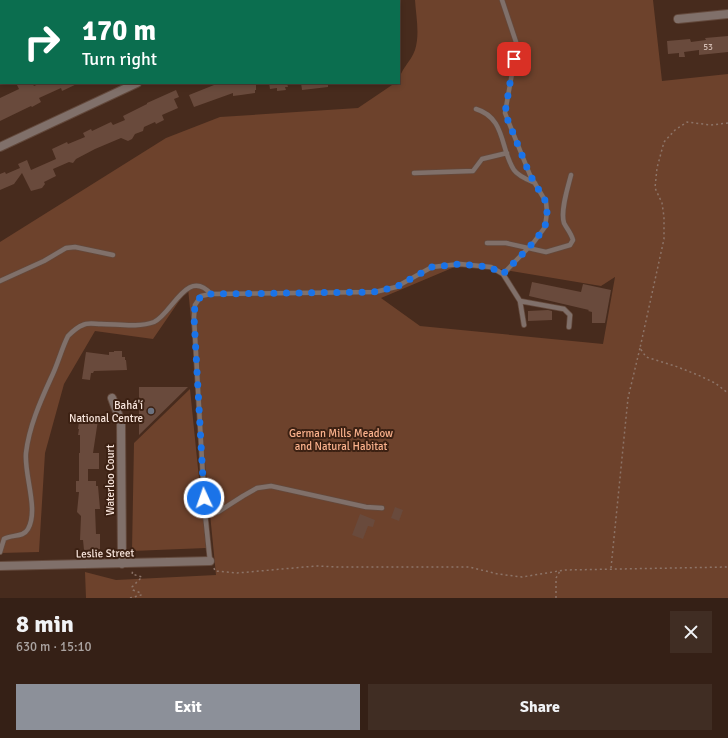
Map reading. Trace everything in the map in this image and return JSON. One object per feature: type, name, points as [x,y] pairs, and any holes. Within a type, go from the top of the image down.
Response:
[{"type":"street","points":[[678,19],[728,14]]},
{"type":"street","points":[[0,147],[135,84]]},
{"type":"street","name":"Waterloo Court","points":[[112,398],[121,422],[122,564]]},
{"type":"street","name":"Leslie Street","points":[[0,566],[136,564],[210,561]]},
{"type":"lane","points":[[502,0],[517,45],[505,113],[535,183],[546,202],[547,212],[545,227],[528,248],[503,274]]},
{"type":"lane","points":[[476,109],[489,115],[497,125],[515,171],[535,183]]},
{"type":"lane","points":[[414,173],[473,171],[482,159],[507,153]]},
{"type":"lane","points":[[487,243],[506,243],[546,252],[570,245],[573,240],[564,223],[564,212],[571,175]]},
{"type":"lane","points":[[0,281],[44,261],[66,248],[75,247],[113,255]]},
{"type":"lane","points":[[210,561],[205,513],[194,317],[195,305],[201,296],[211,294],[374,292],[396,287],[432,267],[460,264],[490,267],[503,274],[520,302],[524,325]]},
{"type":"lane","points":[[0,552],[4,539],[23,534],[27,530],[30,522],[32,498],[26,460],[29,440],[37,410],[68,336],[77,328],[86,324],[141,324],[153,322],[162,316],[188,288],[200,287],[208,290],[211,294]]},
{"type":"lane","points":[[520,302],[564,309],[570,315],[569,327]]},
{"type":"lane","points":[[205,513],[218,512],[257,488],[271,486],[366,507],[382,508]]},
{"type":"path","points":[[611,568],[628,398],[664,239],[664,217],[662,203],[655,188],[657,168],[664,142],[675,130],[687,122],[711,125],[728,123]]},
{"type":"path","points":[[640,348],[646,357],[698,375],[715,383],[728,393]]},
{"type":"path","points":[[210,561],[215,571],[237,573],[316,566],[469,567],[498,574],[522,577],[560,570],[728,567]]},
{"type":"path","points":[[130,598],[141,595],[141,593],[133,590],[132,587],[142,577],[132,574],[136,564]]},
{"type":"path","points":[[556,598],[556,578],[560,570]]},
{"type":"green space","name":"German Mills Meadow and Natural Habitat","points":[[415,0],[653,0],[662,81],[728,74],[728,598],[86,598],[85,572],[116,580],[216,575],[188,288],[153,339],[95,331],[64,384],[45,453],[39,552],[0,553],[0,242],[166,138],[220,117],[358,108],[394,84],[400,84],[401,74],[415,50],[417,31]],"holes":[[[464,263],[601,286],[615,277],[603,344],[420,326],[381,298]]]},
{"type":"green space","points":[[190,389],[206,548],[132,551],[134,443]]},
{"type":"building","points":[[728,36],[728,52],[699,55],[699,50],[684,52],[685,57],[679,57],[679,53],[668,54],[667,41],[690,39],[691,42],[706,40],[705,38]]},
{"type":"building","points":[[16,84],[33,84],[34,86],[39,84],[77,84],[62,91],[61,88],[39,98],[41,102],[0,121],[0,98],[19,89]]},
{"type":"building","points":[[216,84],[256,84],[255,93],[233,96],[233,93],[194,107],[189,95]]},
{"type":"building","points":[[269,84],[287,84],[288,87],[285,87],[286,90],[277,91],[277,88],[270,89]]},
{"type":"building","points":[[301,84],[328,84],[328,87],[302,90]]},
{"type":"building","points":[[176,90],[179,97],[174,99],[178,108],[162,115],[164,120],[144,127],[143,131],[135,134],[132,139],[128,141],[121,138],[95,149],[76,159],[73,163],[69,162],[53,169],[56,176],[44,182],[45,184],[42,188],[31,191],[22,173],[14,184],[0,190],[0,174],[5,172],[6,174],[20,168],[18,164],[27,160],[31,170],[56,159],[52,149],[67,142],[68,144],[85,137],[83,133],[91,129],[92,131],[111,122],[113,125],[125,120],[123,116]]},
{"type":"building","points":[[532,282],[581,292],[583,284],[611,290],[605,323],[592,323],[592,312],[588,311],[589,310],[529,296]]},
{"type":"building","points":[[528,311],[552,311],[552,320],[528,321]]},
{"type":"building","points":[[122,351],[122,357],[125,357],[126,360],[127,370],[94,371],[91,373],[90,380],[82,379],[86,352],[109,355],[109,352]]},
{"type":"building","name":"Bahá'í National Centre","points":[[139,387],[188,387],[139,435]]},
{"type":"building","points":[[89,419],[98,420],[93,453],[99,453],[99,469],[88,469],[88,481],[96,481],[96,486],[98,486],[100,509],[95,509],[96,534],[100,534],[100,549],[84,550],[83,540],[80,540],[81,516],[77,512],[79,492],[76,492],[76,481],[79,481],[79,422],[85,423],[86,420],[89,421]]},
{"type":"building","points":[[395,507],[403,510],[399,521],[391,518]]},
{"type":"building","points":[[360,514],[375,520],[373,527],[368,526],[363,539],[352,535]]},
{"type":"place","name":"Bahá'í National Centre","points":[[151,411]]},
{"type":"route","points":[[204,498],[194,317],[195,305],[201,296],[211,294],[374,292],[396,287],[432,267],[460,264],[490,267],[503,274],[534,242],[545,227],[547,212],[546,202],[530,175],[505,113],[514,59]]}]
